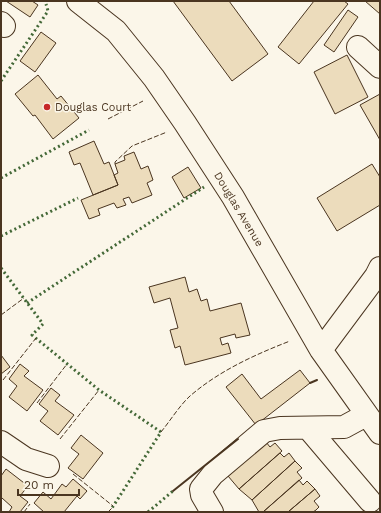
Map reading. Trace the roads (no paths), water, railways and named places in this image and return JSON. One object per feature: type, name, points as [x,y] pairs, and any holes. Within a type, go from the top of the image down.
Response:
[{"type":"street","name":"Douglas Avenue","points":[[79,1],[116,31],[154,78],[233,197],[321,350],[380,433]]},
{"type":"street","points":[[358,47],[380,68]]},
{"type":"street","points":[[321,350],[376,276],[380,268]]},
{"type":"street","points":[[212,512],[202,495],[201,489],[213,474],[264,431],[273,429],[344,426],[366,415]]},
{"type":"street","points":[[308,428],[370,500]]},
{"type":"street","points":[[1,442],[26,459],[48,466]]},
{"type":"place","name":"Douglas Court","points":[[47,107]]}]
